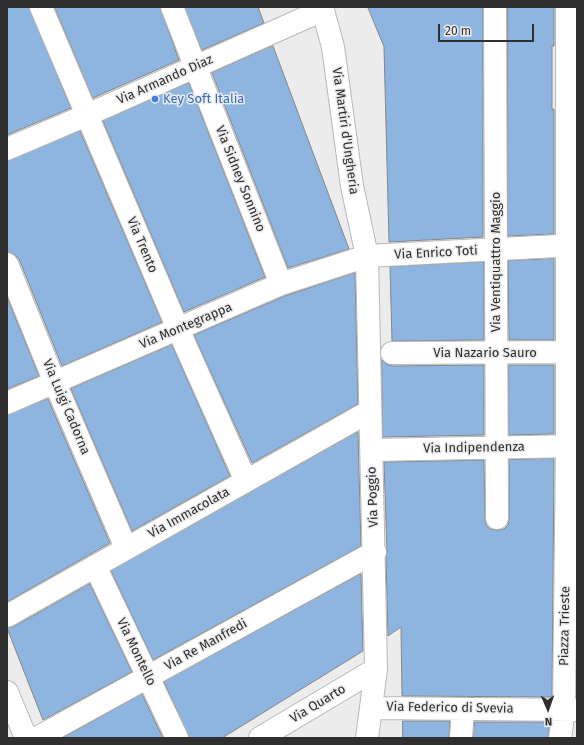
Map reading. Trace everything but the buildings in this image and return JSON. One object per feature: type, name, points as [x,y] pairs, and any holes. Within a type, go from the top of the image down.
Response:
[{"type":"street","name":"Via Trento","points":[[41,7],[178,329],[246,481]]},
{"type":"street","name":"Via Sidney Sonnino","points":[[172,7],[281,284]]},
{"type":"street","name":"Via Ventiquattro Maggio","points":[[495,7],[497,518]]},
{"type":"street","name":"Piazza Trieste","points":[[560,738],[571,709],[572,245],[567,7]]},
{"type":"street","name":"Via Armando Diaz","points":[[7,149],[87,115],[322,9]]},
{"type":"street","name":"Via Martiri d'Ungheria","points":[[322,9],[333,47],[352,186],[367,256]]},
{"type":"street","name":"Via Enrico Toti","points":[[367,256],[572,245]]},
{"type":"street","name":"Via Montegrappa","points":[[7,403],[281,284],[367,256]]},
{"type":"street","name":"Via Poggio","points":[[367,256],[375,552],[376,669],[367,738]]},
{"type":"street","name":"Via Luigi Cadorna","points":[[7,264],[55,383],[126,548]]},
{"type":"street","name":"Via Nazario Sauro","points":[[392,353],[572,352]]},
{"type":"street","name":"Via Immacolata","points":[[7,616],[370,411]]},
{"type":"street","name":"Via Indipendenza","points":[[372,450],[572,446]]},
{"type":"street","name":"Via Re Manfredi","points":[[37,738],[375,552]]},
{"type":"street","name":"Via Montello","points":[[95,566],[177,738]]},
{"type":"street","name":"Via Quarto","points":[[260,738],[376,669]]},
{"type":"street","points":[[7,692],[26,738]]},
{"type":"street","name":"Via Federico di Svevia","points":[[371,708],[571,709]]},
{"type":"street","points":[[461,738],[463,709]]},
{"type":"place","name":"Key Soft Italia","points":[[155,99]]}]
